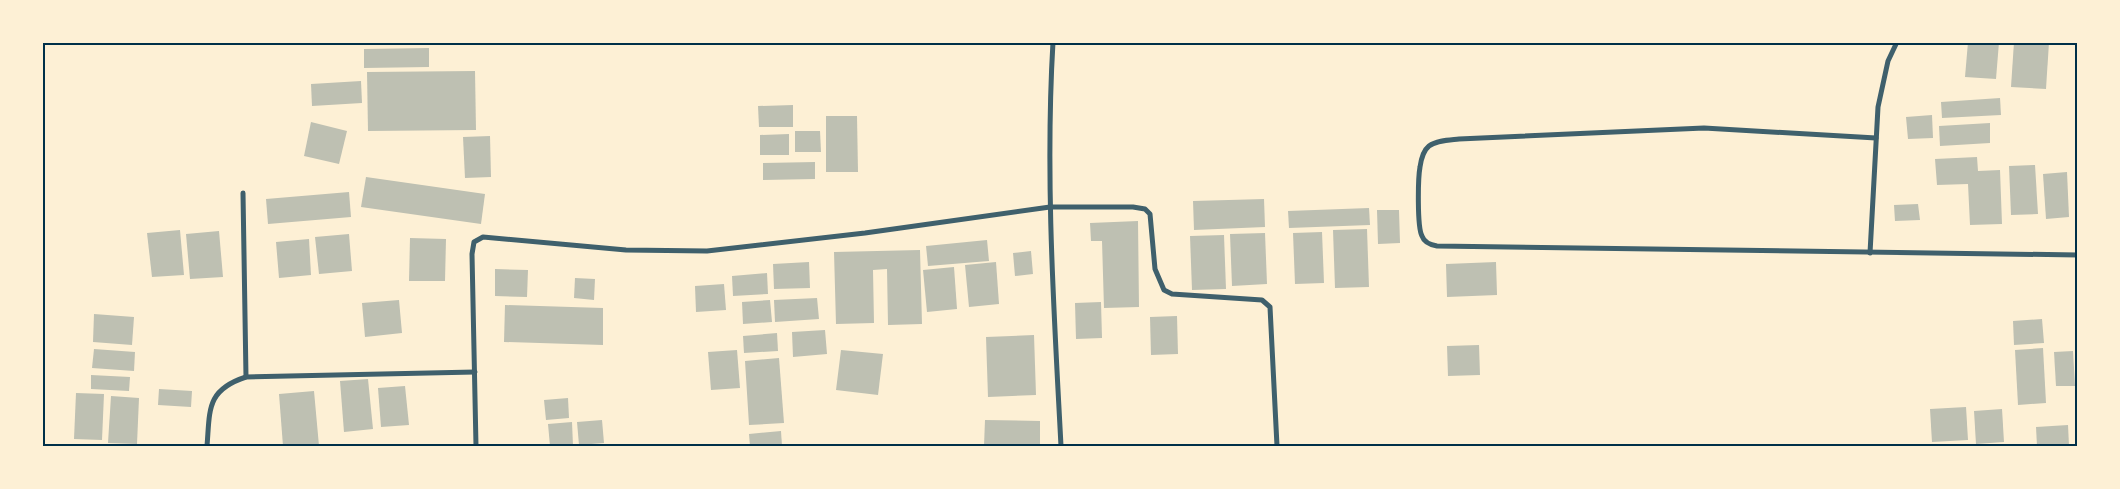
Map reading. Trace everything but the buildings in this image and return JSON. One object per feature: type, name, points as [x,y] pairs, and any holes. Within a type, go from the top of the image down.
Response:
[{"type":"street","points":[[1053,42],[1049,106],[1050,208],[1061,446]]},
{"type":"street","points":[[1870,253],[1878,107],[1888,61],[1898,42]]},
{"type":"street","points":[[1876,138],[1704,128],[1459,139],[1439,142],[1429,146],[1424,153],[1419,167],[1419,227],[1422,238],[1430,244],[1437,246],[2078,255]]},
{"type":"street","points":[[243,193],[246,377]]},
{"type":"street","points":[[476,446],[472,254],[474,242],[483,237],[626,250],[707,251],[865,233],[1050,208],[1145,209],[1150,214],[1152,222],[1155,269],[1164,290],[1172,294],[1262,300],[1270,307],[1277,446]]},
{"type":"street","points":[[208,446],[210,409],[217,393],[229,383],[246,377],[475,372]]}]
